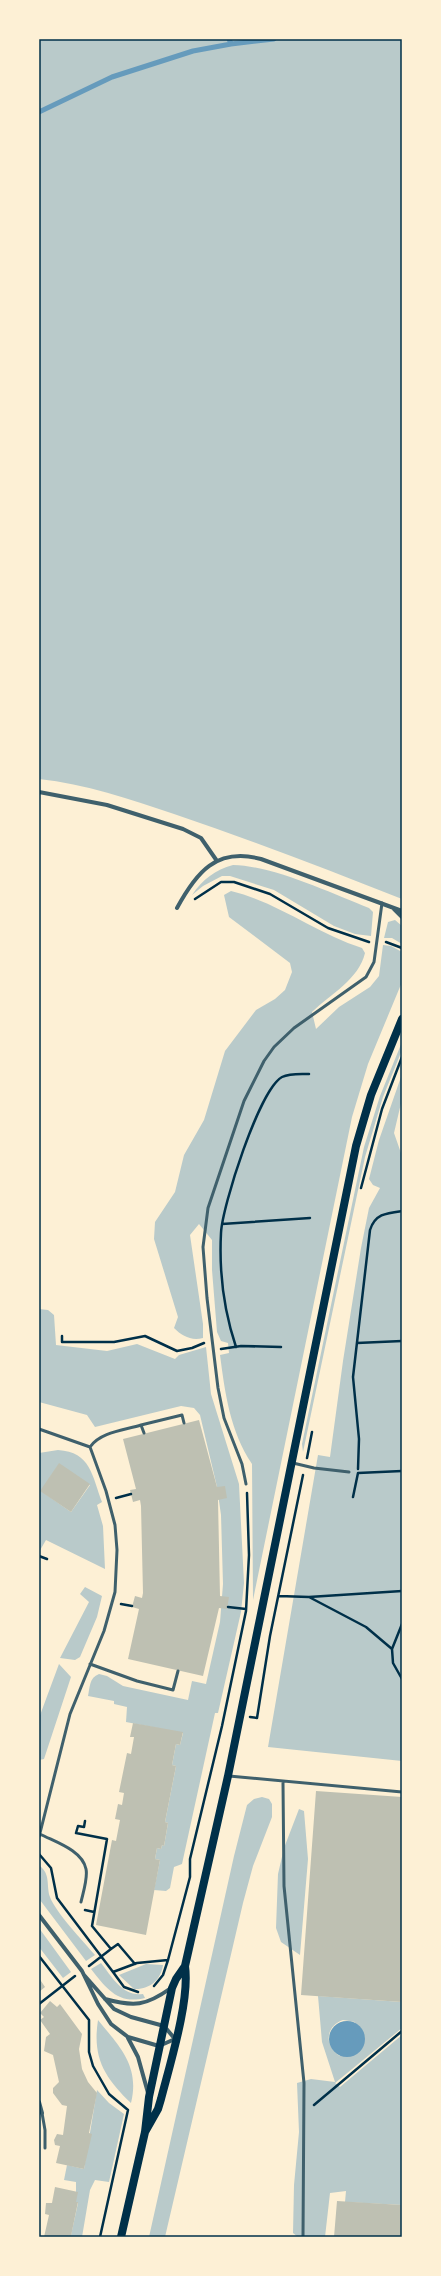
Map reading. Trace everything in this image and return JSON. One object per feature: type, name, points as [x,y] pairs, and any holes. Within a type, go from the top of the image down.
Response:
[{"type":"main road","points":[[145,2132],[158,2108],[175,2039],[187,1980],[185,1966],[228,1776],[339,1224],[361,1128],[378,1077],[402,1019]]},
{"type":"main road","points":[[120,2237],[145,2132],[149,2097],[172,1988],[176,1978],[185,1966]]},
{"type":"street","points":[[39,792],[107,805],[183,829],[201,838],[217,861]]},
{"type":"street","points":[[177,908],[197,876],[217,861],[235,856],[251,856],[402,911]]},
{"type":"street","points":[[394,908],[402,917]]},
{"type":"street","points":[[39,1915],[104,1999],[124,2014],[164,2026],[175,2039],[159,2046],[128,2037],[116,2030],[106,2018],[84,1975]]},
{"type":"street","points":[[104,1999],[126,2004],[144,2004],[159,1997],[172,1988]]},
{"type":"street","points":[[128,2037],[138,2057],[149,2097]]},
{"type":"street","points":[[39,2102],[42,2113]]},
{"type":"lane","points":[[246,1484],[242,1464],[221,1408],[213,1350],[207,1298],[204,1230],[208,1208],[244,1101],[264,1061],[284,1036],[318,1010],[366,977],[372,970],[382,903]]},
{"type":"lane","points":[[90,1447],[93,1442],[106,1435],[141,1425],[182,1415],[184,1424]]},
{"type":"lane","points":[[141,1425],[144,1433]]},
{"type":"lane","points":[[39,1429],[90,1447]]},
{"type":"lane","points":[[81,1902],[86,1875],[83,1861],[72,1850],[40,1836],[64,1734],[78,1692],[111,1611],[117,1579],[115,1525],[108,1499],[90,1447]]},
{"type":"lane","points":[[292,1462],[305,1466],[349,1472]]},
{"type":"lane","points":[[90,1664],[137,1681],[173,1690],[178,1671]]},
{"type":"lane","points":[[228,1776],[283,1783],[402,1792]]},
{"type":"lane","points":[[283,1783],[284,1886],[300,2041],[304,2113],[303,2237]]},
{"type":"lane","points":[[42,2113],[45,2130],[44,2148]]},
{"type":"path","points":[[180,902],[189,906],[212,887],[221,882],[234,882],[285,902],[328,928],[362,941],[377,943],[388,942],[402,948]]},
{"type":"path","points":[[360,1192],[382,1109],[402,1057]]},
{"type":"path","points":[[236,1347],[227,1319],[224,1294],[222,1224],[244,1149],[255,1120],[267,1098],[282,1077],[309,1074]]},
{"type":"path","points":[[353,1497],[358,1473],[359,1439],[353,1377],[356,1343],[373,1221],[380,1214],[402,1211]]},
{"type":"path","points":[[222,1224],[310,1218]]},
{"type":"path","points":[[62,1336],[62,1342],[100,1343],[145,1336],[177,1351],[192,1348],[212,1339]]},
{"type":"path","points":[[356,1343],[402,1342]]},
{"type":"path","points":[[213,1350],[236,1347],[281,1347]]},
{"type":"path","points":[[257,1718],[279,1596],[313,1426]]},
{"type":"path","points":[[349,1472],[402,1471]]},
{"type":"path","points":[[153,1988],[163,1975],[168,1960],[190,1877],[190,1860],[222,1726],[246,1609],[249,1555],[246,1484]]},
{"type":"path","points":[[108,1499],[131,1494]]},
{"type":"path","points":[[39,1556],[47,1559]]},
{"type":"path","points":[[279,1596],[309,1597],[402,1591]]},
{"type":"path","points":[[309,1597],[366,1627],[392,1649]]},
{"type":"path","points":[[228,1607],[246,1609]]},
{"type":"path","points":[[402,1624],[392,1649],[392,1663],[402,1679]]},
{"type":"path","points":[[85,1821],[84,1827],[78,1826],[76,1833],[107,1839],[92,1926],[111,1949]]},
{"type":"path","points":[[39,1854],[51,1868],[54,1876],[54,1890],[57,1898],[124,1987],[129,1990],[142,1992]]},
{"type":"path","points":[[102,1957],[118,1944],[134,1964]]},
{"type":"path","points":[[39,1956],[90,2020],[89,2052],[92,2066],[109,2094],[128,2110],[100,2237]]},
{"type":"path","points":[[113,1972],[134,1964],[168,1960]]},
{"type":"path","points":[[39,2004],[62,1985]]},
{"type":"path","points":[[304,2113],[402,2031]]},
{"type":"shaded area","points":[[39,39],[402,39],[402,899],[260,844],[157,808],[90,788],[39,779]]},
{"type":"shaded area","points":[[233,865],[266,870],[284,875],[369,908],[373,912],[371,936],[355,934],[334,926],[274,890],[230,876],[222,876],[203,886],[192,895],[201,884],[215,872]]},
{"type":"shaded area","points":[[231,891],[264,902],[345,942],[362,948],[365,953],[357,971],[343,986],[312,1012],[316,1029],[339,1007],[370,987],[379,976],[383,945],[391,946],[402,952],[402,982],[368,1064],[352,1117],[253,1600],[252,1464],[238,1438],[224,1383],[220,1355],[229,1353],[228,1343],[221,1341],[217,1332],[212,1270],[212,1240],[199,1224],[190,1235],[203,1324],[203,1338],[195,1339],[180,1333],[174,1328],[178,1317],[154,1239],[155,1222],[175,1192],[184,1155],[204,1120],[225,1051],[256,1010],[275,999],[285,990],[292,972],[290,963],[229,917],[224,895]]},
{"type":"shaded area","points":[[395,920],[402,926],[402,944],[392,938],[384,938],[388,922]]},
{"type":"shaded area","points":[[402,1042],[402,1050],[383,1097],[365,1157],[303,1452],[302,1444],[364,1147],[380,1096]]},
{"type":"shaded area","points":[[402,1074],[402,1099],[394,1133],[402,1156],[402,1761],[268,1747],[318,1455],[330,1457],[343,1361],[361,1248],[369,1208],[380,1188],[373,1185],[369,1179],[379,1140]]},
{"type":"shaded area","points":[[39,1309],[48,1310],[54,1315],[56,1345],[107,1351],[137,1344],[175,1359],[179,1355],[206,1347],[211,1394],[239,1484],[244,1583],[241,1612],[218,1713],[215,1713],[182,1864],[174,1867],[170,1888],[166,1891],[154,1890],[160,1860],[155,1859],[157,1848],[161,1849],[162,1845],[164,1846],[168,1823],[165,1822],[176,1766],[172,1765],[176,1744],[180,1745],[183,1733],[126,1722],[127,1707],[114,1704],[114,1701],[88,1696],[93,1678],[99,1674],[107,1676],[123,1686],[188,1700],[192,1681],[206,1684],[220,1622],[223,1584],[221,1515],[217,1487],[200,1415],[194,1408],[181,1406],[95,1427],[87,1415],[39,1402]]},
{"type":"shaded area","points":[[58,1450],[69,1452],[84,1460],[89,1467],[102,1502],[97,1505],[103,1526],[105,1569],[46,1540],[39,1552],[39,1453]],"holes":[[[59,1464],[90,1485],[71,1512],[41,1491]]]},
{"type":"shaded area","points":[[85,1587],[102,1596],[97,1617],[80,1657],[75,1660],[60,1658],[89,1602],[80,1594]]},
{"type":"shaded area","points":[[59,1664],[71,1677],[44,1759],[39,1760],[39,1718]]},
{"type":"shaded area","points":[[262,1797],[269,1799],[272,1804],[272,1817],[253,1866],[243,1903],[165,2237],[149,2237],[234,1856],[247,1805],[254,1799]]},
{"type":"shaded area","points":[[299,1809],[304,1811],[308,1859],[300,1955],[281,1942],[276,1928],[278,1874],[284,1848]]},
{"type":"shaded area","points":[[40,1866],[46,1873],[49,1893],[53,1904],[70,1927],[95,1955],[86,1961],[40,1900]]},
{"type":"shaded area","points":[[39,1928],[71,1972],[63,1978],[39,1947]]},
{"type":"shaded area","points":[[101,1963],[114,1980],[124,1989],[136,1994],[143,1994],[145,1998],[136,2000],[127,1999],[114,1993],[102,1983],[91,1969]]},
{"type":"shaded area","points":[[146,1964],[163,1965],[157,1979],[145,1988],[134,1989],[119,1975]]},
{"type":"shaded area","points":[[318,1996],[402,2002],[402,2028],[335,2083],[340,2087],[402,2035],[402,2205],[345,2202],[346,2191],[330,2193],[325,2237],[298,2237],[293,2233],[294,2185],[299,2132],[297,2083],[311,2079],[335,2082],[322,2042]],"holes":[[[343,2020],[355,2022],[340,2056],[331,2047],[329,2042],[330,2032],[337,2023]]]},
{"type":"shaded area","points":[[98,2020],[120,2048],[130,2068],[133,2078],[131,2103],[114,2085],[102,2066],[97,2045]]},
{"type":"shaded area","points":[[97,2090],[109,2103],[124,2114],[109,2182],[95,2180],[90,2190],[82,2237],[68,2237],[68,2235],[71,2235],[78,2203],[76,2202],[76,2182],[64,2180],[67,2165],[84,2169]]},
{"type":"water","points":[[351,2021],[360,2026],[364,2032],[364,2046],[360,2052],[351,2057],[343,2057],[334,2052],[330,2046],[329,2035],[334,2026],[340,2022]]},
{"type":"building","points":[[199,1420],[217,1487],[225,1486],[227,1498],[218,1500],[220,1596],[229,1597],[227,1609],[219,1608],[203,1676],[128,1659],[139,1609],[132,1607],[135,1596],[142,1598],[143,1593],[141,1506],[140,1500],[133,1502],[130,1490],[136,1489],[123,1439]]},
{"type":"building","points":[[59,1463],[90,1484],[71,1512],[40,1491]]},
{"type":"building","points":[[133,1723],[183,1732],[180,1745],[176,1744],[172,1765],[176,1766],[165,1822],[168,1823],[164,1846],[162,1845],[161,1849],[157,1848],[155,1859],[160,1860],[146,1935],[96,1925],[112,1840],[116,1841],[120,1820],[115,1819],[118,1804],[122,1805],[124,1793],[119,1792],[127,1753],[131,1754],[134,1737],[130,1737]]},
{"type":"building","points":[[316,1791],[402,1797],[402,2002],[301,1995]]},
{"type":"building","points":[[39,1978],[45,1987],[39,1992]]},
{"type":"building","points":[[50,2001],[57,2007],[60,2004],[82,2034],[79,2049],[82,2069],[88,2082],[97,2093],[89,2133],[92,2134],[84,2169],[56,2163],[60,2146],[55,2145],[54,2140],[57,2134],[63,2135],[67,2106],[62,2105],[53,2093],[53,2088],[59,2082],[53,2055],[44,2051],[46,2037],[50,2034],[40,2020],[44,2017],[40,2013]]},
{"type":"building","points":[[55,2187],[78,2192],[76,2202],[78,2202],[71,2236],[68,2235],[68,2237],[44,2237],[49,2215],[45,2214],[46,2203],[52,2203]]},
{"type":"building","points":[[337,2201],[402,2205],[402,2237],[334,2237]]},
{"type":"waterway","points":[[229,39],[231,44],[274,39]]},
{"type":"waterway","points":[[39,112],[112,77],[193,51],[231,44]]}]
